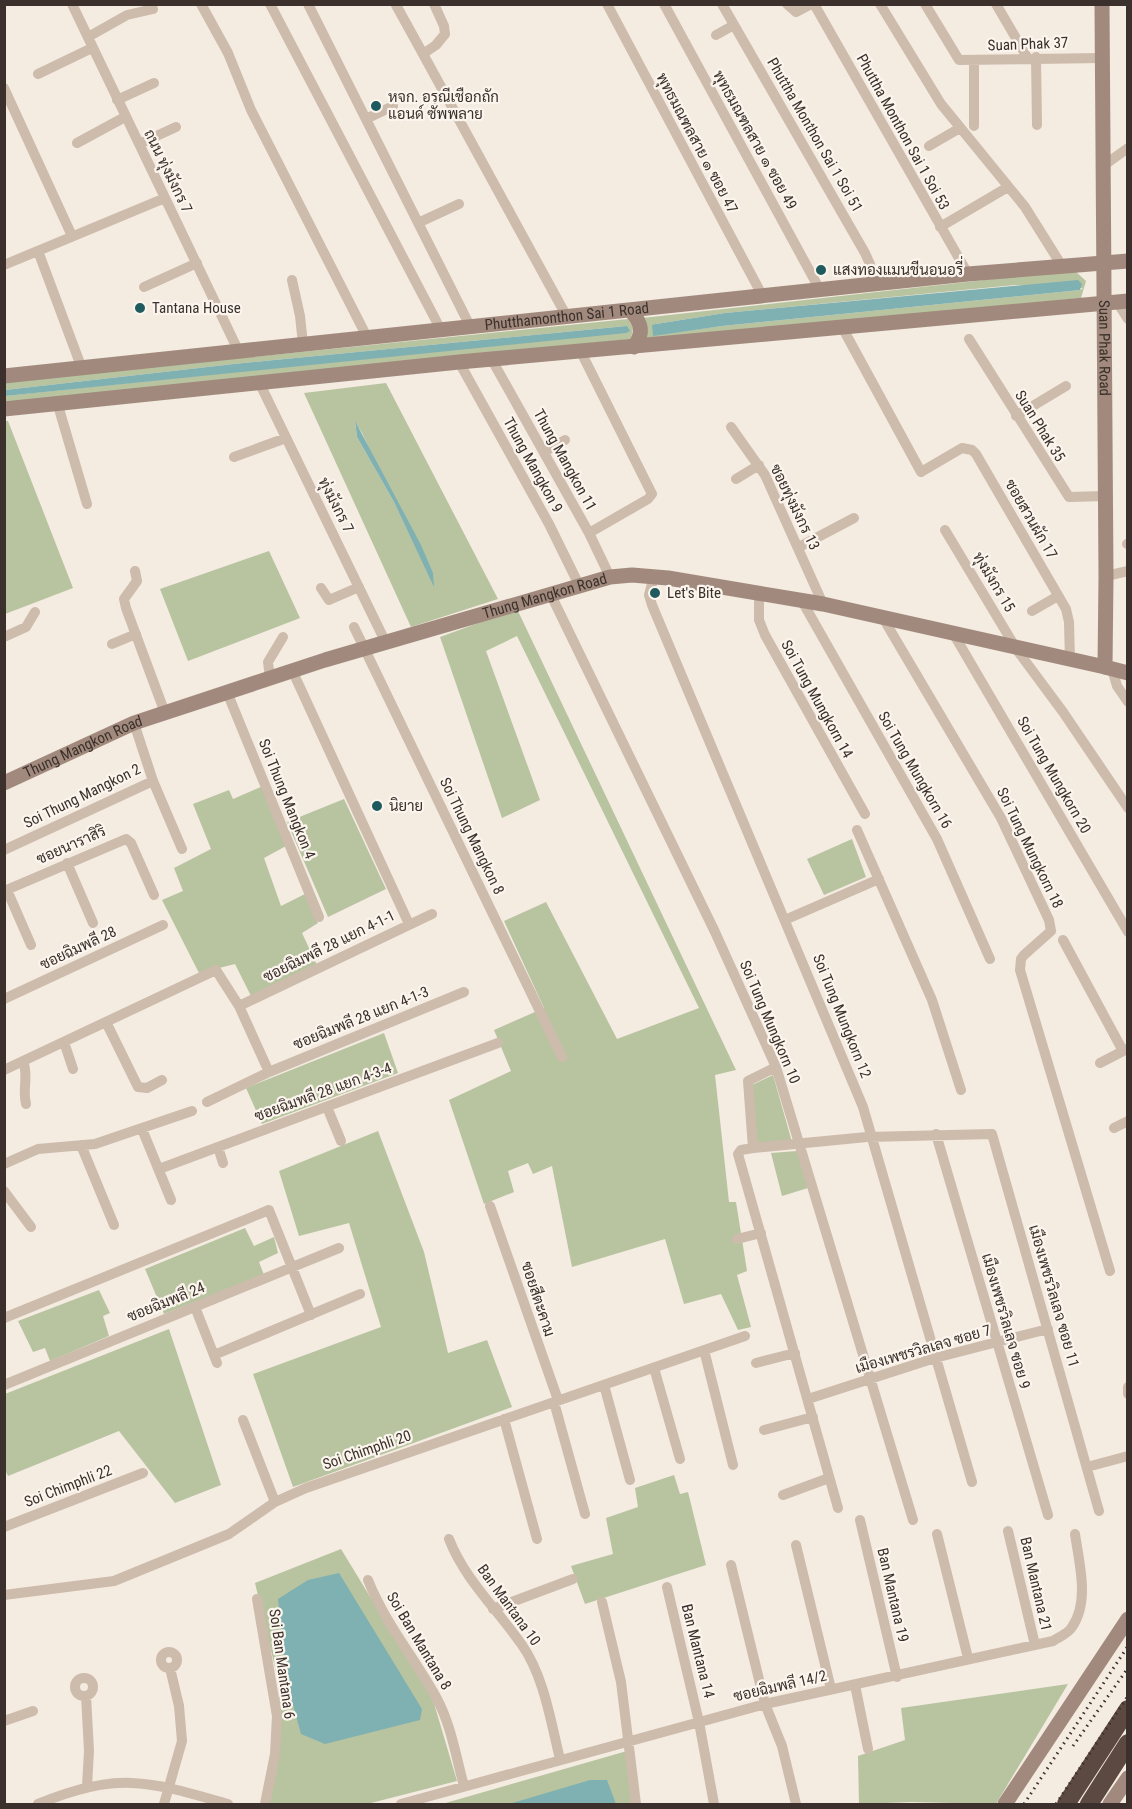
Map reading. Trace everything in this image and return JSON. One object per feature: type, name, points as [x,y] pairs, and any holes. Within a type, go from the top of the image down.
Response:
[{"type":"highway","points":[[1066,1804],[1128,1709]]},
{"type":"highway","points":[[1089,1804],[1128,1743]]},
{"type":"main road","name":"Suan Phak Road","points":[[1102,4],[1104,266],[1113,300],[1105,496],[1108,668]]},
{"type":"main road","name":"Phutthamonthon Sai 1 Road","points":[[4,376],[81,366],[631,311],[762,295],[1062,266],[1104,266],[1128,261]]},
{"type":"main road","points":[[4,409],[459,362],[1113,300]]},
{"type":"main road","points":[[631,311],[642,331],[634,347]]},
{"type":"main road","name":"Thung Mangkon Road","points":[[4,783],[134,723],[292,670],[610,577],[654,576],[823,604],[1017,650],[1108,668]]},
{"type":"main road","points":[[1108,668],[1128,673]]},
{"type":"main road","points":[[1005,1804],[1128,1619]]},
{"type":"main road","points":[[1110,1804],[1128,1778]]},
{"type":"street","name":"ถนน ทุ่งมังกร 7","points":[[72,4],[238,350]]},
{"type":"street","points":[[201,4],[231,58],[251,110],[367,337]]},
{"type":"street","points":[[270,4],[441,330]]},
{"type":"street","points":[[308,4],[368,118],[471,328]]},
{"type":"street","points":[[423,54],[445,34],[444,26],[434,4]]},
{"type":"street","name":"พุทธมณฑลสาย ๑ ซอย 47","points":[[607,4],[762,295]]},
{"type":"street","name":"พุทธมณฑลสาย ๑ ซอย 49","points":[[664,4],[820,290]]},
{"type":"street","name":"Phuttha Monthon Sai 1 Soi 51","points":[[722,4],[866,253],[870,264],[870,285]]},
{"type":"street","points":[[787,4],[796,12],[812,4]]},
{"type":"street","name":"Phuttha Monthon Sai 1 Soi 53","points":[[812,4],[968,274]]},
{"type":"street","points":[[880,4],[941,104],[1025,207],[1062,266]]},
{"type":"street","name":"Suan Phak 37","points":[[925,4],[955,58],[974,60],[1032,57],[1102,58]]},
{"type":"street","points":[[996,4],[1032,57],[1037,125]]},
{"type":"street","points":[[396,5],[567,317]]},
{"type":"street","points":[[38,74],[90,42],[127,15],[153,9]]},
{"type":"street","points":[[716,35],[734,26]]},
{"type":"street","points":[[974,60],[974,126]]},
{"type":"street","points":[[117,100],[154,83]]},
{"type":"street","points":[[4,88],[72,236]]},
{"type":"street","points":[[368,118],[393,106]]},
{"type":"street","points":[[77,143],[125,117]]},
{"type":"street","points":[[139,144],[176,127]]},
{"type":"street","points":[[929,146],[960,128]]},
{"type":"street","points":[[1103,166],[1128,148]]},
{"type":"street","points":[[940,227],[1008,187]]},
{"type":"street","points":[[4,265],[165,198]]},
{"type":"street","points":[[420,222],[459,204]]},
{"type":"street","points":[[38,251],[81,366]]},
{"type":"street","points":[[144,287],[197,263]]},
{"type":"street","points":[[292,280],[303,344]]},
{"type":"street","points":[[1113,300],[1128,319]]},
{"type":"street","name":"ซอยสวนผัก 17","points":[[842,327],[921,472],[962,448],[972,450],[1069,616],[1070,661]]},
{"type":"street","name":"Suan Phak 35","points":[[969,339],[1069,497],[1105,496]]},
{"type":"street","points":[[581,352],[652,494],[648,499],[589,533]]},
{"type":"street","name":"Thung Mangkon 11","points":[[492,360],[589,533],[610,577]]},
{"type":"street","name":"Thung Mangkon 9","points":[[459,362],[549,524],[579,585]]},
{"type":"street","name":"ทุ่งมังกร 7","points":[[259,382],[385,642]]},
{"type":"street","points":[[1016,416],[1066,386]]},
{"type":"street","points":[[57,402],[87,504]]},
{"type":"street","name":"ซอยทุ่งมังกร 13","points":[[731,427],[759,465],[799,547],[823,604]]},
{"type":"street","points":[[234,457],[286,438]]},
{"type":"street","points":[[544,452],[565,440]]},
{"type":"street","points":[[736,479],[759,465]]},
{"type":"street","points":[[799,547],[854,518]]},
{"type":"street","name":"ทุ่งมังกร 15","points":[[945,530],[1017,650],[1063,712],[1128,808]]},
{"type":"street","points":[[135,571],[136,585],[124,599],[165,713]]},
{"type":"street","points":[[1106,576],[1126,575]]},
{"type":"street","name":"Soi Tung Mungkorn 12","points":[[654,576],[649,595],[652,605],[787,919],[873,1136],[972,1482]]},
{"type":"street","points":[[321,588],[329,600],[359,587]]},
{"type":"street","name":"Soi Tung Mungkorn 10","points":[[550,593],[715,932],[776,1067],[868,1380],[913,1520]]},
{"type":"street","name":"Soi Tung Mungkorn 14","points":[[759,594],[759,620],[765,635],[865,814]]},
{"type":"street","points":[[1032,610],[1058,596]]},
{"type":"street","name":"Soi Tung Mungkorn 16","points":[[802,601],[937,839],[990,959]]},
{"type":"street","points":[[4,637],[26,627],[35,612]]},
{"type":"street","name":"Soi Tung Mungkorn 18","points":[[883,618],[1001,818],[1049,920],[1051,931],[1024,955],[1021,959],[1020,970],[1110,1271]]},
{"type":"street","name":"Soi Thung Mangkon 8","points":[[354,627],[562,1057]]},
{"type":"street","name":"Soi Tung Mungkorn 20","points":[[953,633],[1128,932]]},
{"type":"street","points":[[112,644],[136,634]]},
{"type":"street","points":[[270,678],[268,662],[283,637]]},
{"type":"street","points":[[1108,668],[1128,702]]},
{"type":"street","points":[[292,670],[409,924]]},
{"type":"street","name":"Soi Thung Mangkon 4","points":[[227,692],[319,917]]},
{"type":"street","name":"Soi Thung Mangkon 2","points":[[4,850],[153,781],[134,723]]},
{"type":"street","points":[[153,781],[182,849]]},
{"type":"street","points":[[857,830],[932,1000],[961,1090]]},
{"type":"street","name":"ซอยนาราสิริ","points":[[6,891],[126,839],[131,843],[154,895]]},
{"type":"street","points":[[67,863],[93,923]]},
{"type":"street","points":[[787,919],[879,879]]},
{"type":"street","points":[[6,891],[31,945]]},
{"type":"street","name":"ซอยฉิมพลี 28 แยก 4-1-1","points":[[239,1006],[432,914]]},
{"type":"street","name":"ซอยฉิมพลี 28","points":[[4,999],[163,925]]},
{"type":"street","points":[[1063,940],[1125,1050],[1100,1064]]},
{"type":"street","points":[[4,1070],[216,970],[239,1006],[269,1072]]},
{"type":"street","name":"ซอยฉิมพลี 28 แยก 4-1-3","points":[[207,1102],[269,1072],[464,992]]},
{"type":"street","points":[[106,1022],[138,1087],[147,1088],[162,1080]]},
{"type":"street","points":[[64,1042],[73,1069]]},
{"type":"street","name":"ซอยฉิมพลี 28 แยก 4-3-4","points":[[159,1169],[498,1043]]},
{"type":"street","points":[[23,1061],[26,1069],[23,1095],[26,1104]]},
{"type":"street","points":[[753,1148],[748,1081],[776,1067]]},
{"type":"street","points":[[327,1107],[341,1141]]},
{"type":"street","points":[[4,1164],[38,1149],[95,1144],[192,1111]]},
{"type":"street","points":[[1114,1128],[1128,1121]]},
{"type":"street","points":[[142,1129],[171,1200]]},
{"type":"street","points":[[838,1508],[738,1154],[741,1150],[753,1148],[873,1136],[936,1134]]},
{"type":"street","name":"เมืองเพชรวิลเลจ ซอย 11","points":[[936,1134],[992,1134],[1099,1511]]},
{"type":"street","name":"เมืองเพชรวิลเลจ ซอย 9","points":[[936,1134],[1047,1515]]},
{"type":"street","points":[[81,1145],[114,1225]]},
{"type":"street","points":[[218,1147],[224,1163]]},
{"type":"street","points":[[4,1191],[31,1227]]},
{"type":"street","name":"ซอยสีตะคาม","points":[[490,1206],[556,1401],[585,1514]]},
{"type":"street","points":[[4,1318],[269,1210],[311,1315]]},
{"type":"street","points":[[737,1239],[761,1233]]},
{"type":"street","name":"ซอยฉิมพลี 24","points":[[4,1386],[339,1248]]},
{"type":"street","points":[[195,1307],[216,1359],[360,1294]]},
{"type":"street","name":"เมืองเพชรวิลเลจ ซอย 7","points":[[808,1399],[935,1358],[1048,1329]]},
{"type":"street","name":"Soi Chimphli 20","points":[[4,1595],[114,1581],[229,1534],[275,1502],[306,1488],[745,1336]]},
{"type":"street","points":[[704,1350],[733,1466]]},
{"type":"street","points":[[756,1363],[795,1353]]},
{"type":"street","points":[[654,1368],[680,1459]]},
{"type":"street","points":[[604,1385],[630,1480]]},
{"type":"street","points":[[1128,1387],[1128,1395]]},
{"type":"street","points":[[764,1430],[813,1417]]},
{"type":"street","points":[[504,1419],[537,1539]]},
{"type":"street","points":[[243,1420],[275,1502]]},
{"type":"street","points":[[1087,1467],[1128,1456]]},
{"type":"street","name":"Soi Chimphli 22","points":[[4,1527],[143,1473]]},
{"type":"street","points":[[783,1495],[830,1478]]},
{"type":"street","name":"Ban Mantana 19","points":[[860,1520],[897,1677]]},
{"type":"street","name":"Ban Mantana 21","points":[[1008,1531],[1035,1645]]},
{"type":"street","points":[[937,1534],[968,1658]]},
{"type":"street","name":"ซอยฉิมพลี 14/2","points":[[407,1804],[560,1759],[765,1704],[897,1677],[968,1658],[1053,1641],[1072,1629],[1081,1606],[1080,1570],[1075,1534]]},
{"type":"street","name":"Ban Mantana 10","points":[[449,1539],[470,1578],[523,1646],[533,1666],[560,1759]]},
{"type":"street","points":[[796,1545],[831,1689]]},
{"type":"street","points":[[731,1565],[765,1704],[782,1746],[796,1804]]},
{"type":"street","points":[[493,1610],[573,1579]]},
{"type":"street","name":"Soi Ban Mantana 8","points":[[368,1580],[384,1617],[437,1697],[464,1786]]},
{"type":"street","name":"Ban Mantana 14","points":[[667,1587],[699,1722],[714,1804]]},
{"type":"street","name":"Soi Ban Mantana 6","points":[[257,1599],[277,1716],[275,1754],[266,1804]]},
{"type":"street","points":[[602,1602],[621,1682],[636,1804]]},
{"type":"street","points":[[164,1804],[182,1741],[179,1706],[170,1668]]},
{"type":"street","points":[[855,1685],[868,1749]]},
{"type":"street","points":[[86,1696],[90,1750],[87,1786]]},
{"type":"street","points":[[4,1721],[33,1711]]},
{"type":"street","points":[[38,1804],[87,1786],[127,1782],[169,1787],[228,1804]]},
{"type":"green space","points":[[1074,270],[1086,281],[1081,298],[644,342],[642,318]],"holes":[[[1015,285],[1083,288],[1080,290],[722,326],[654,335],[656,324],[725,313]]]},
{"type":"green space","points":[[628,319],[633,328],[631,339],[5,403],[4,396],[359,359],[627,326],[234,364],[5,390],[5,382]]},
{"type":"green space","points":[[386,383],[498,599],[411,627],[304,393]],"holes":[[[355,422],[362,433],[434,585],[394,502],[357,437]]]},
{"type":"green space","points":[[5,421],[8,421],[73,588],[5,614]]},
{"type":"green space","points":[[269,551],[300,618],[188,661],[160,589]]},
{"type":"green space","points":[[517,609],[736,1070],[715,1075],[729,1202],[736,1202],[747,1271],[737,1275],[751,1327],[738,1330],[721,1294],[684,1304],[665,1239],[572,1267],[552,1166],[533,1174],[528,1163],[508,1171],[514,1192],[484,1204],[449,1100],[511,1071],[494,1030],[544,1008],[504,921],[546,902],[617,1039],[699,1008],[517,636],[486,651],[540,800],[502,818],[440,637]]},
{"type":"green space","points":[[263,786],[286,846],[264,858],[281,906],[305,894],[318,923],[302,933],[317,965],[251,996],[235,964],[199,973],[162,900],[183,891],[174,868],[211,849],[193,804],[229,790],[233,799]]},
{"type":"green space","points":[[344,799],[386,889],[328,917],[287,822]]},
{"type":"green space","points":[[852,839],[866,877],[824,895],[807,859]]},
{"type":"green space","points":[[384,1033],[398,1073],[262,1124],[246,1088]]},
{"type":"green space","points":[[773,1075],[792,1142],[757,1144],[750,1086]]},
{"type":"green space","points":[[378,1131],[424,1252],[448,1353],[487,1340],[512,1407],[293,1487],[253,1374],[381,1327],[349,1223],[299,1236],[279,1171]]},
{"type":"green space","points":[[797,1151],[808,1188],[782,1196],[771,1153]]},
{"type":"green space","points":[[245,1228],[254,1246],[274,1237],[278,1253],[259,1262],[264,1275],[164,1314],[145,1269]]},
{"type":"green space","points":[[99,1290],[110,1313],[103,1316],[109,1336],[50,1361],[45,1348],[33,1352],[18,1321]]},
{"type":"green space","points":[[169,1329],[221,1485],[175,1503],[119,1431],[8,1476],[4,1468],[5,1394]]},
{"type":"green space","points":[[674,1475],[680,1494],[688,1492],[706,1565],[585,1604],[571,1566],[613,1554],[606,1518],[638,1507],[635,1488]]},
{"type":"green space","points":[[341,1549],[433,1700],[457,1781],[367,1804],[269,1804],[279,1696],[277,1676],[255,1583]]},
{"type":"green space","points":[[1068,1684],[996,1804],[911,1802],[859,1804],[858,1756],[905,1740],[901,1708]]},
{"type":"green space","points":[[627,1751],[633,1804],[442,1804]]},
{"type":"water","points":[[1078,280],[1082,284],[1080,290],[722,326],[653,336],[652,325],[725,313]]},
{"type":"water","points":[[627,326],[630,331],[626,333],[5,396],[5,390],[234,364]]},
{"type":"water","points":[[355,421],[421,545],[433,573],[434,587],[394,502],[357,437]]},
{"type":"water","points":[[339,1573],[422,1709],[420,1720],[325,1744],[301,1734],[287,1683],[278,1599],[308,1580]]},
{"type":"water","points":[[590,1780],[607,1780],[616,1804],[509,1804]]},
{"type":"railway","points":[[1024,1804],[1128,1646]]},
{"type":"railway","points":[[1073,1746],[1128,1668]]},
{"type":"railway","points":[[1056,1804],[1128,1696]]},
{"type":"place","name":"หจก. อรุณีเชือกถัก แอนด์ ซัพพลาย","points":[[376,106]]},
{"type":"place","name":"แสงทองแมนชีนอนอรี่","points":[[821,270]]},
{"type":"place","name":"Tantana House","points":[[140,308]]},
{"type":"place","name":"Let's Bite","points":[[655,593]]},
{"type":"place","name":"นิยาย","points":[[377,806]]}]
